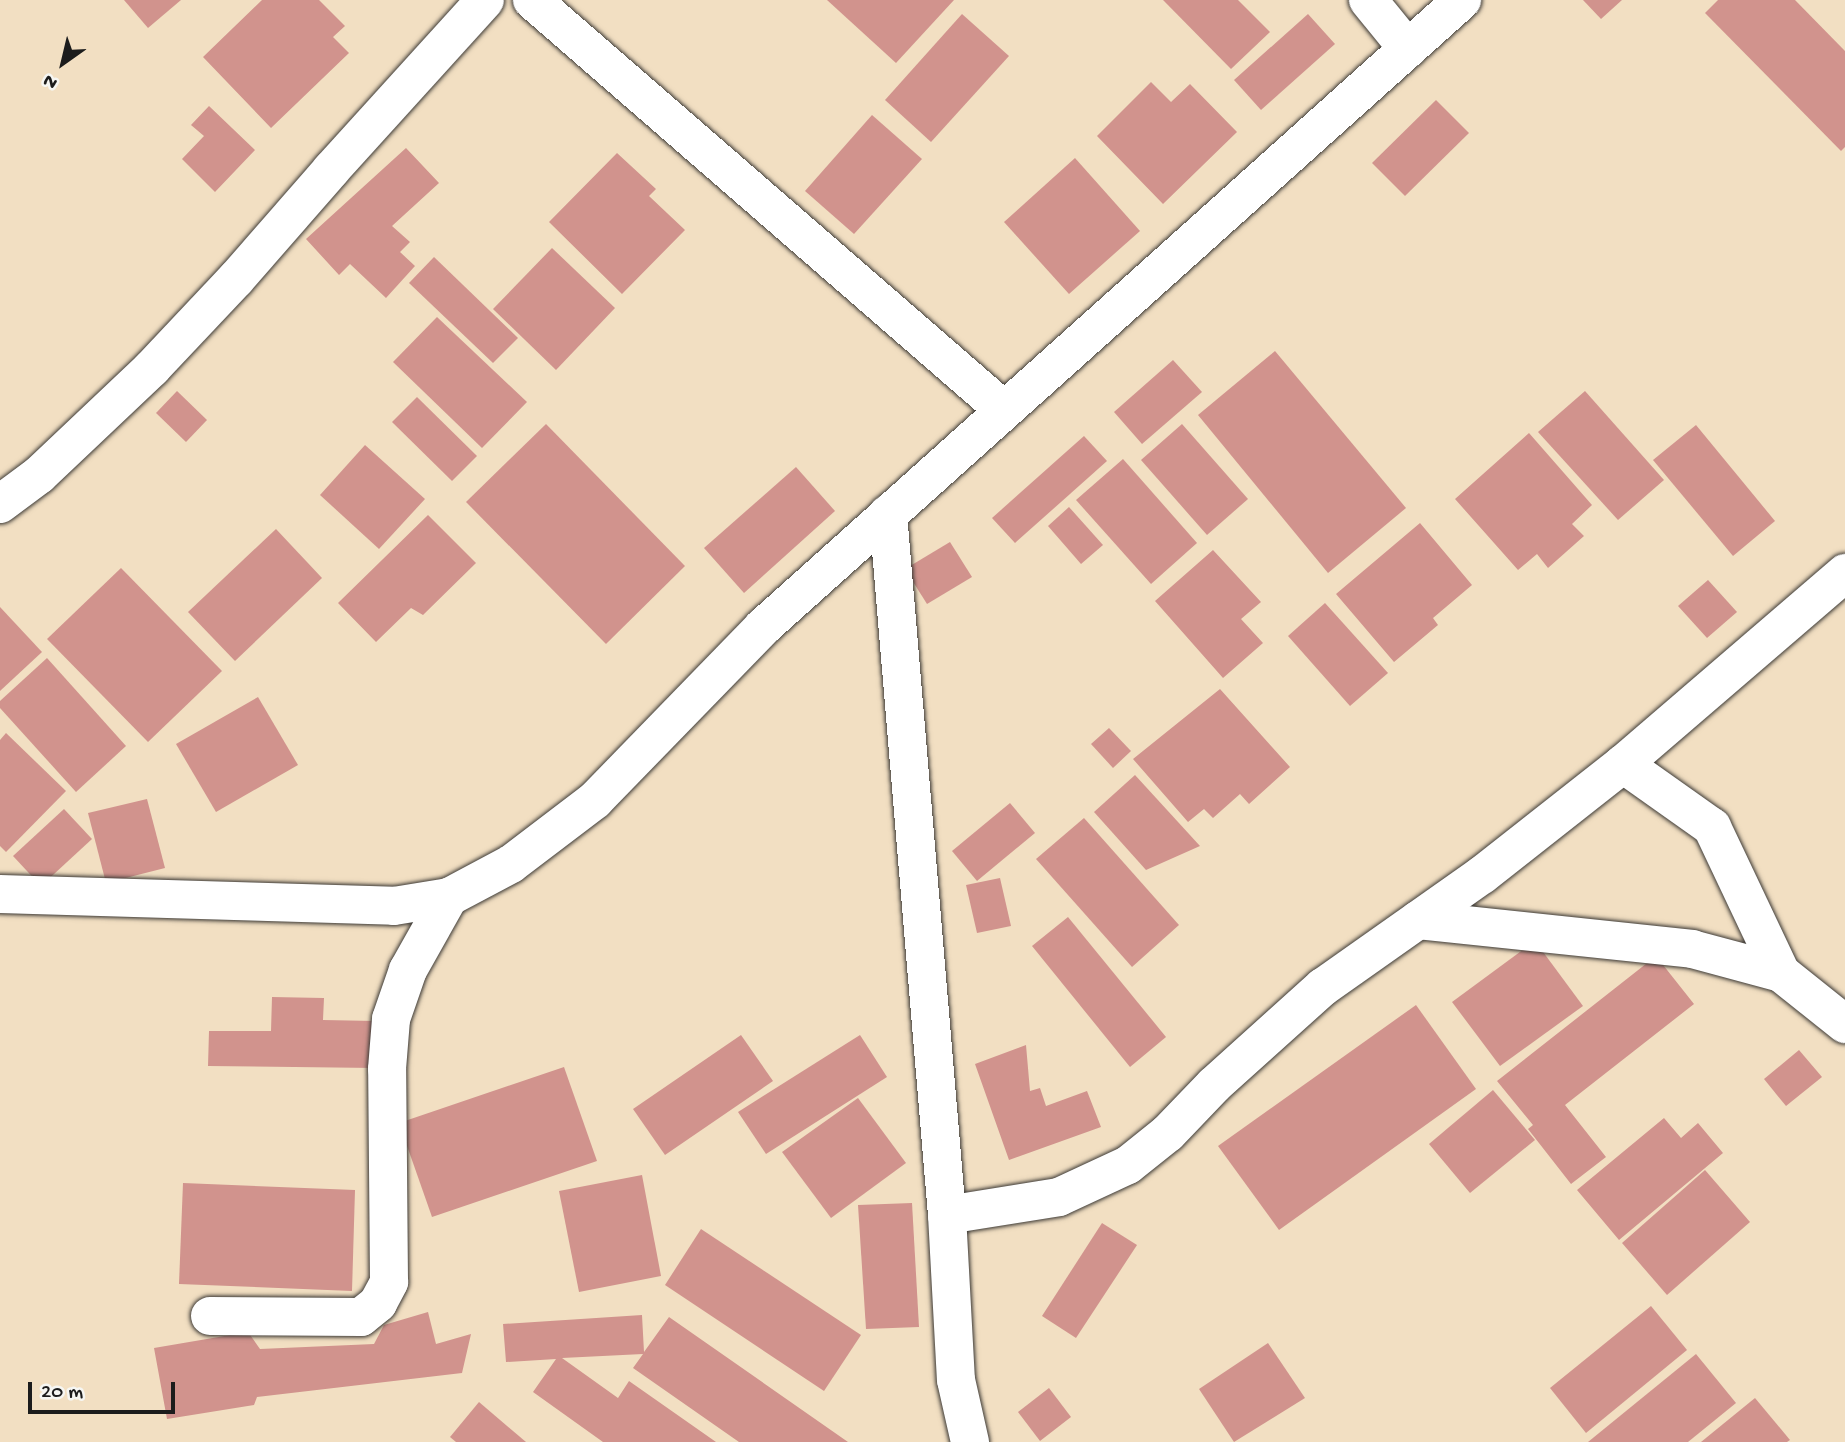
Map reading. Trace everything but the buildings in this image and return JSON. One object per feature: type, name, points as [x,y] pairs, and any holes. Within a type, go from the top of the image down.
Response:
[{"type":"street","points":[[0,505],[39,475],[152,368],[236,279],[485,0]]},
{"type":"street","points":[[532,0],[1004,410]]},
{"type":"street","points":[[1368,0],[1408,49]]},
{"type":"street","points":[[0,894],[394,906],[449,897],[511,864],[595,800],[763,627],[1462,0]]},
{"type":"street","points":[[888,514],[947,1215],[956,1380],[970,1442]]},
{"type":"street","points":[[947,1215],[1059,1197],[1128,1165],[1168,1133],[1214,1085],[1323,986],[1482,875],[1623,764],[1845,573]]},
{"type":"street","points":[[1623,764],[1713,827],[1780,973]]},
{"type":"street","points":[[210,1317],[361,1317],[378,1303],[389,1282],[387,1069],[391,1019],[408,970],[449,897]]},
{"type":"street","points":[[1418,920],[1692,949],[1780,973],[1845,1024]]}]
